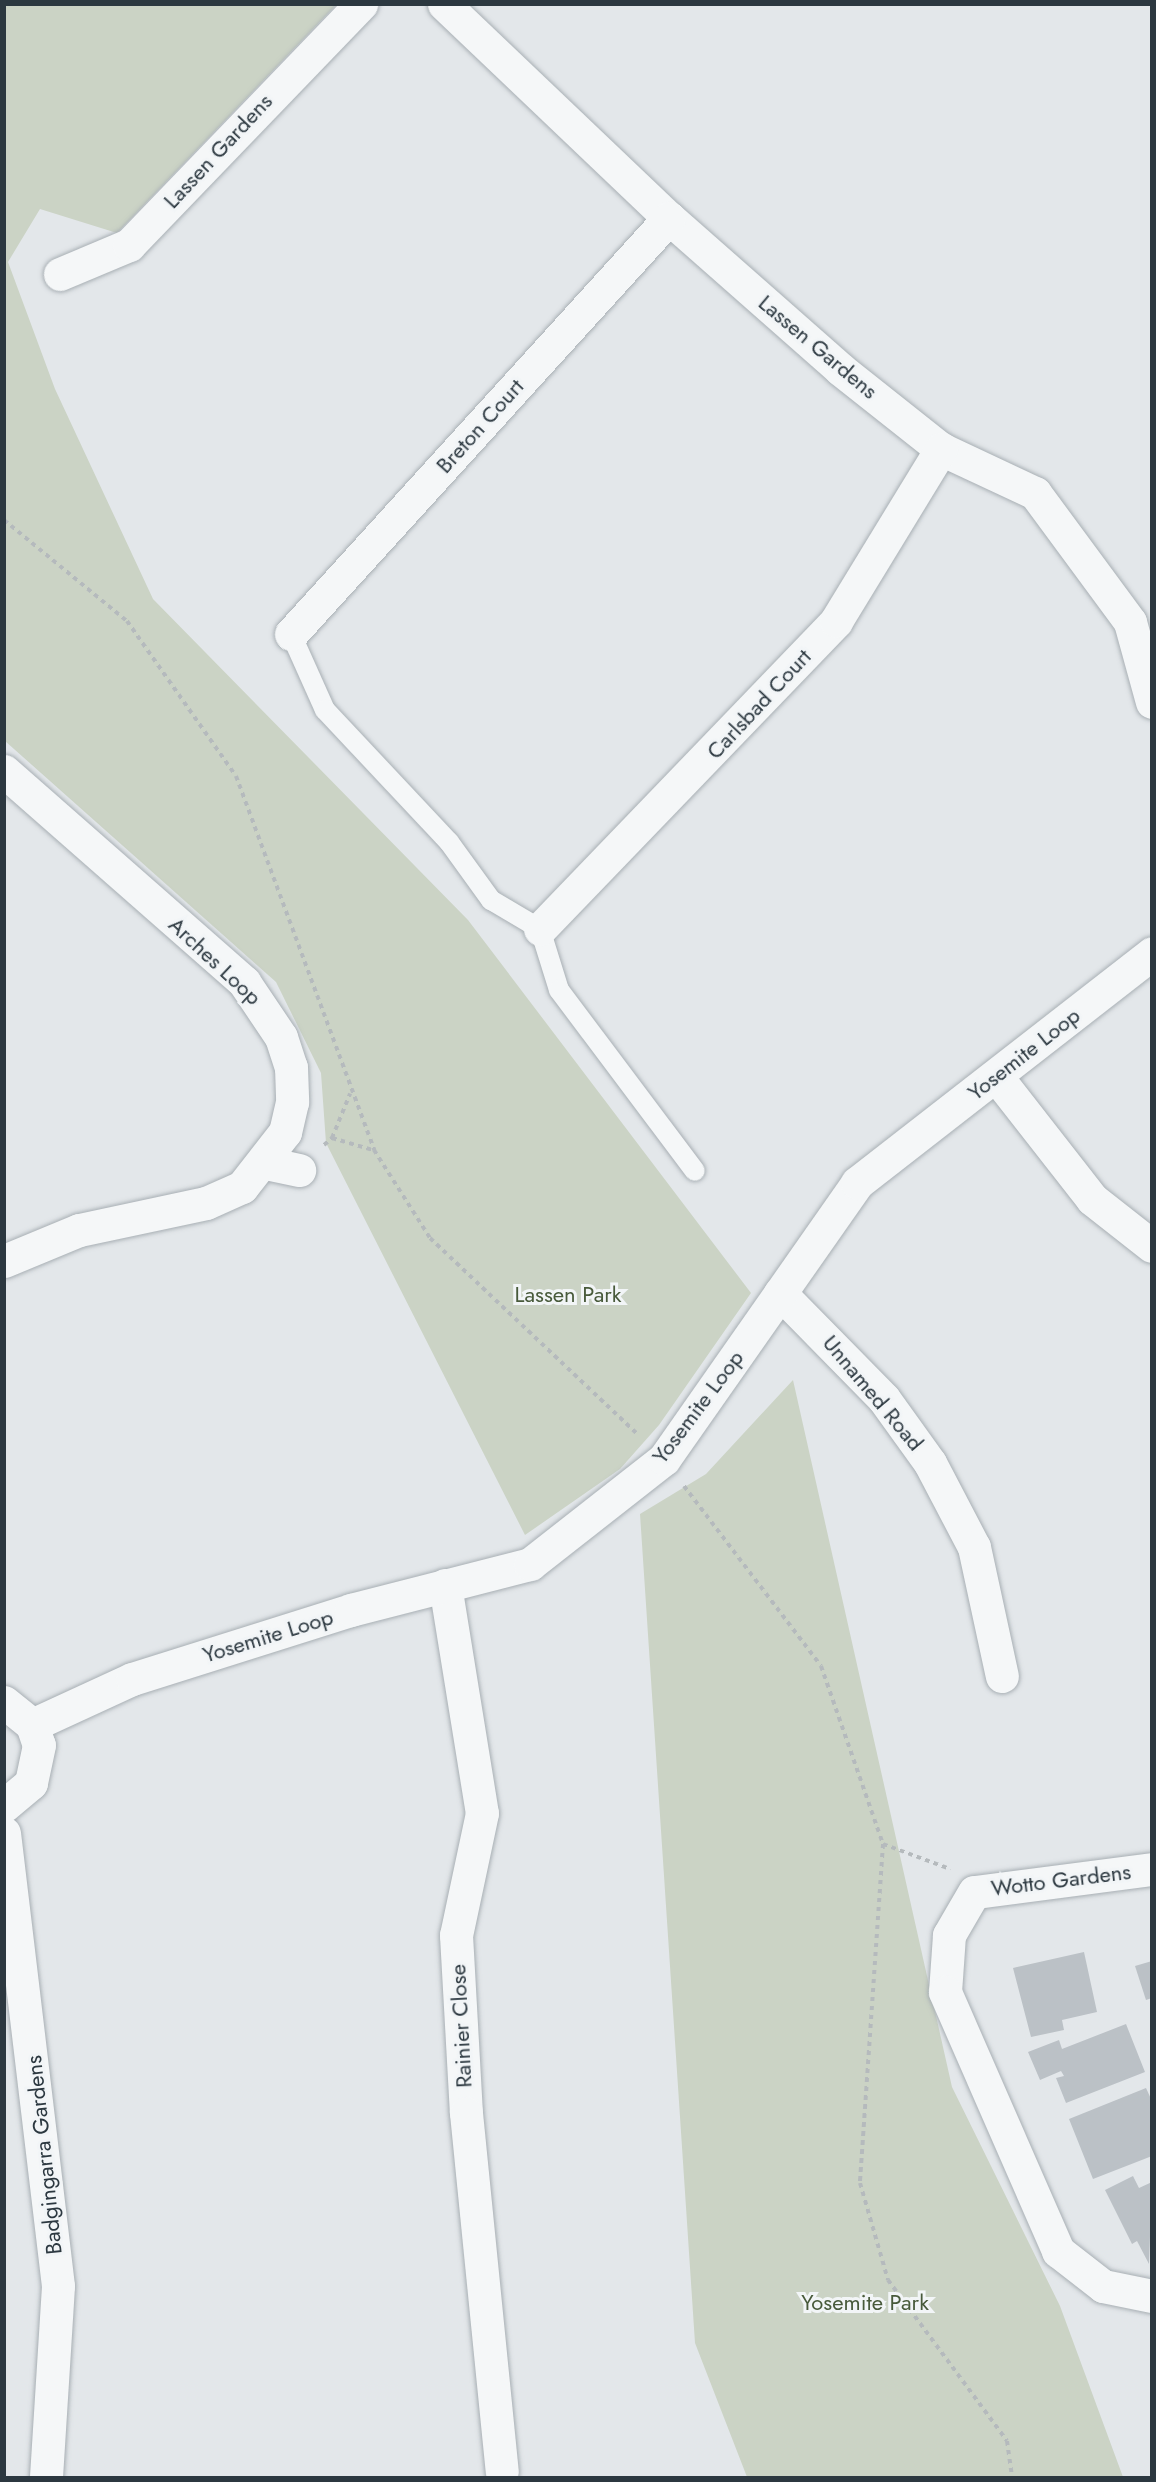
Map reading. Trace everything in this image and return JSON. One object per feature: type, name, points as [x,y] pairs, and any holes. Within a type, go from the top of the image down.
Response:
[{"type":"street","name":"Lassen Gardens","points":[[60,274],[129,245],[361,4]]},
{"type":"street","name":"Lassen Gardens","points":[[444,4],[669,218],[941,449],[1035,493],[1130,622],[1152,702]]},
{"type":"street","name":"Breton Court","points":[[291,634],[669,218]]},
{"type":"street","name":"Carlsbad Court","points":[[540,930],[836,621],[941,449]]},
{"type":"street","name":"Arches Loop","points":[[4,771],[244,982],[267,1010],[291,1067],[292,1102],[285,1132],[266,1163],[242,1187],[206,1203],[79,1230],[4,1261]]},
{"type":"street","name":"Yosemite Loop","points":[[32,1725],[132,1678],[445,1585],[530,1564],[664,1459],[857,1183],[1152,953]]},
{"type":"street","points":[[996,1076],[1092,1200],[1152,1246]]},
{"type":"street","points":[[266,1163],[299,1170]]},
{"type":"street","name":"Unnamed Road","points":[[780,1293],[884,1399],[930,1463],[974,1547],[1002,1676]]},
{"type":"street","name":"Rainier Close","points":[[445,1585],[482,1813],[456,1935],[466,2113],[502,2471]]},
{"type":"street","points":[[4,1702],[32,1725],[39,1764],[31,1783],[4,1806]]},
{"type":"street","name":"Badgingarra Gardens","points":[[4,1833],[58,2286],[46,2478]]},
{"type":"street","name":"Wotto Gardens","points":[[1152,1869],[1006,1885],[974,1892],[949,1935],[945,1992],[1007,2126],[1058,2251],[1103,2286],[1152,2296]]},
{"type":"lane","points":[[291,634],[325,710],[450,842],[491,900],[540,930],[559,990],[695,1171]]},
{"type":"path","points":[[4,520],[127,621],[236,776],[350,1093],[374,1150],[430,1238],[664,1459],[821,1666],[883,1844],[860,2183],[888,2280],[1007,2441],[1012,2478]]},
{"type":"path","points":[[299,1170],[332,1138],[350,1093]]},
{"type":"path","points":[[332,1138],[374,1150]]},
{"type":"path","points":[[883,1844],[1006,1885]]},
{"type":"green space","name":"Lassen Park","points":[[5,5],[336,5],[117,233],[40,209],[8,262],[55,389],[153,599],[468,920],[751,1293],[659,1425],[620,1469],[525,1535],[326,1143],[321,1073],[276,982],[5,741]]},
{"type":"green space","name":"Yosemite Park","points":[[793,1380],[952,2087],[1060,2306],[1123,2477],[747,2477],[695,2343],[640,1514],[706,1474]]},
{"type":"building","points":[[1084,1952],[1097,2012],[1062,2020],[1064,2030],[1031,2037],[1013,1968]]},
{"type":"building","points":[[1152,1961],[1152,1998],[1146,2000],[1135,1966]]},
{"type":"building","points":[[1126,2024],[1145,2072],[1066,2103],[1056,2078],[1064,2076],[1061,2071],[1040,2080],[1028,2052],[1059,2040],[1062,2049]]},
{"type":"building","points":[[1146,2088],[1152,2101],[1152,2156],[1093,2179],[1069,2119]]},
{"type":"building","points":[[1133,2176],[1139,2188],[1152,2182],[1149,2264],[1137,2241],[1132,2244],[1105,2190]]}]
